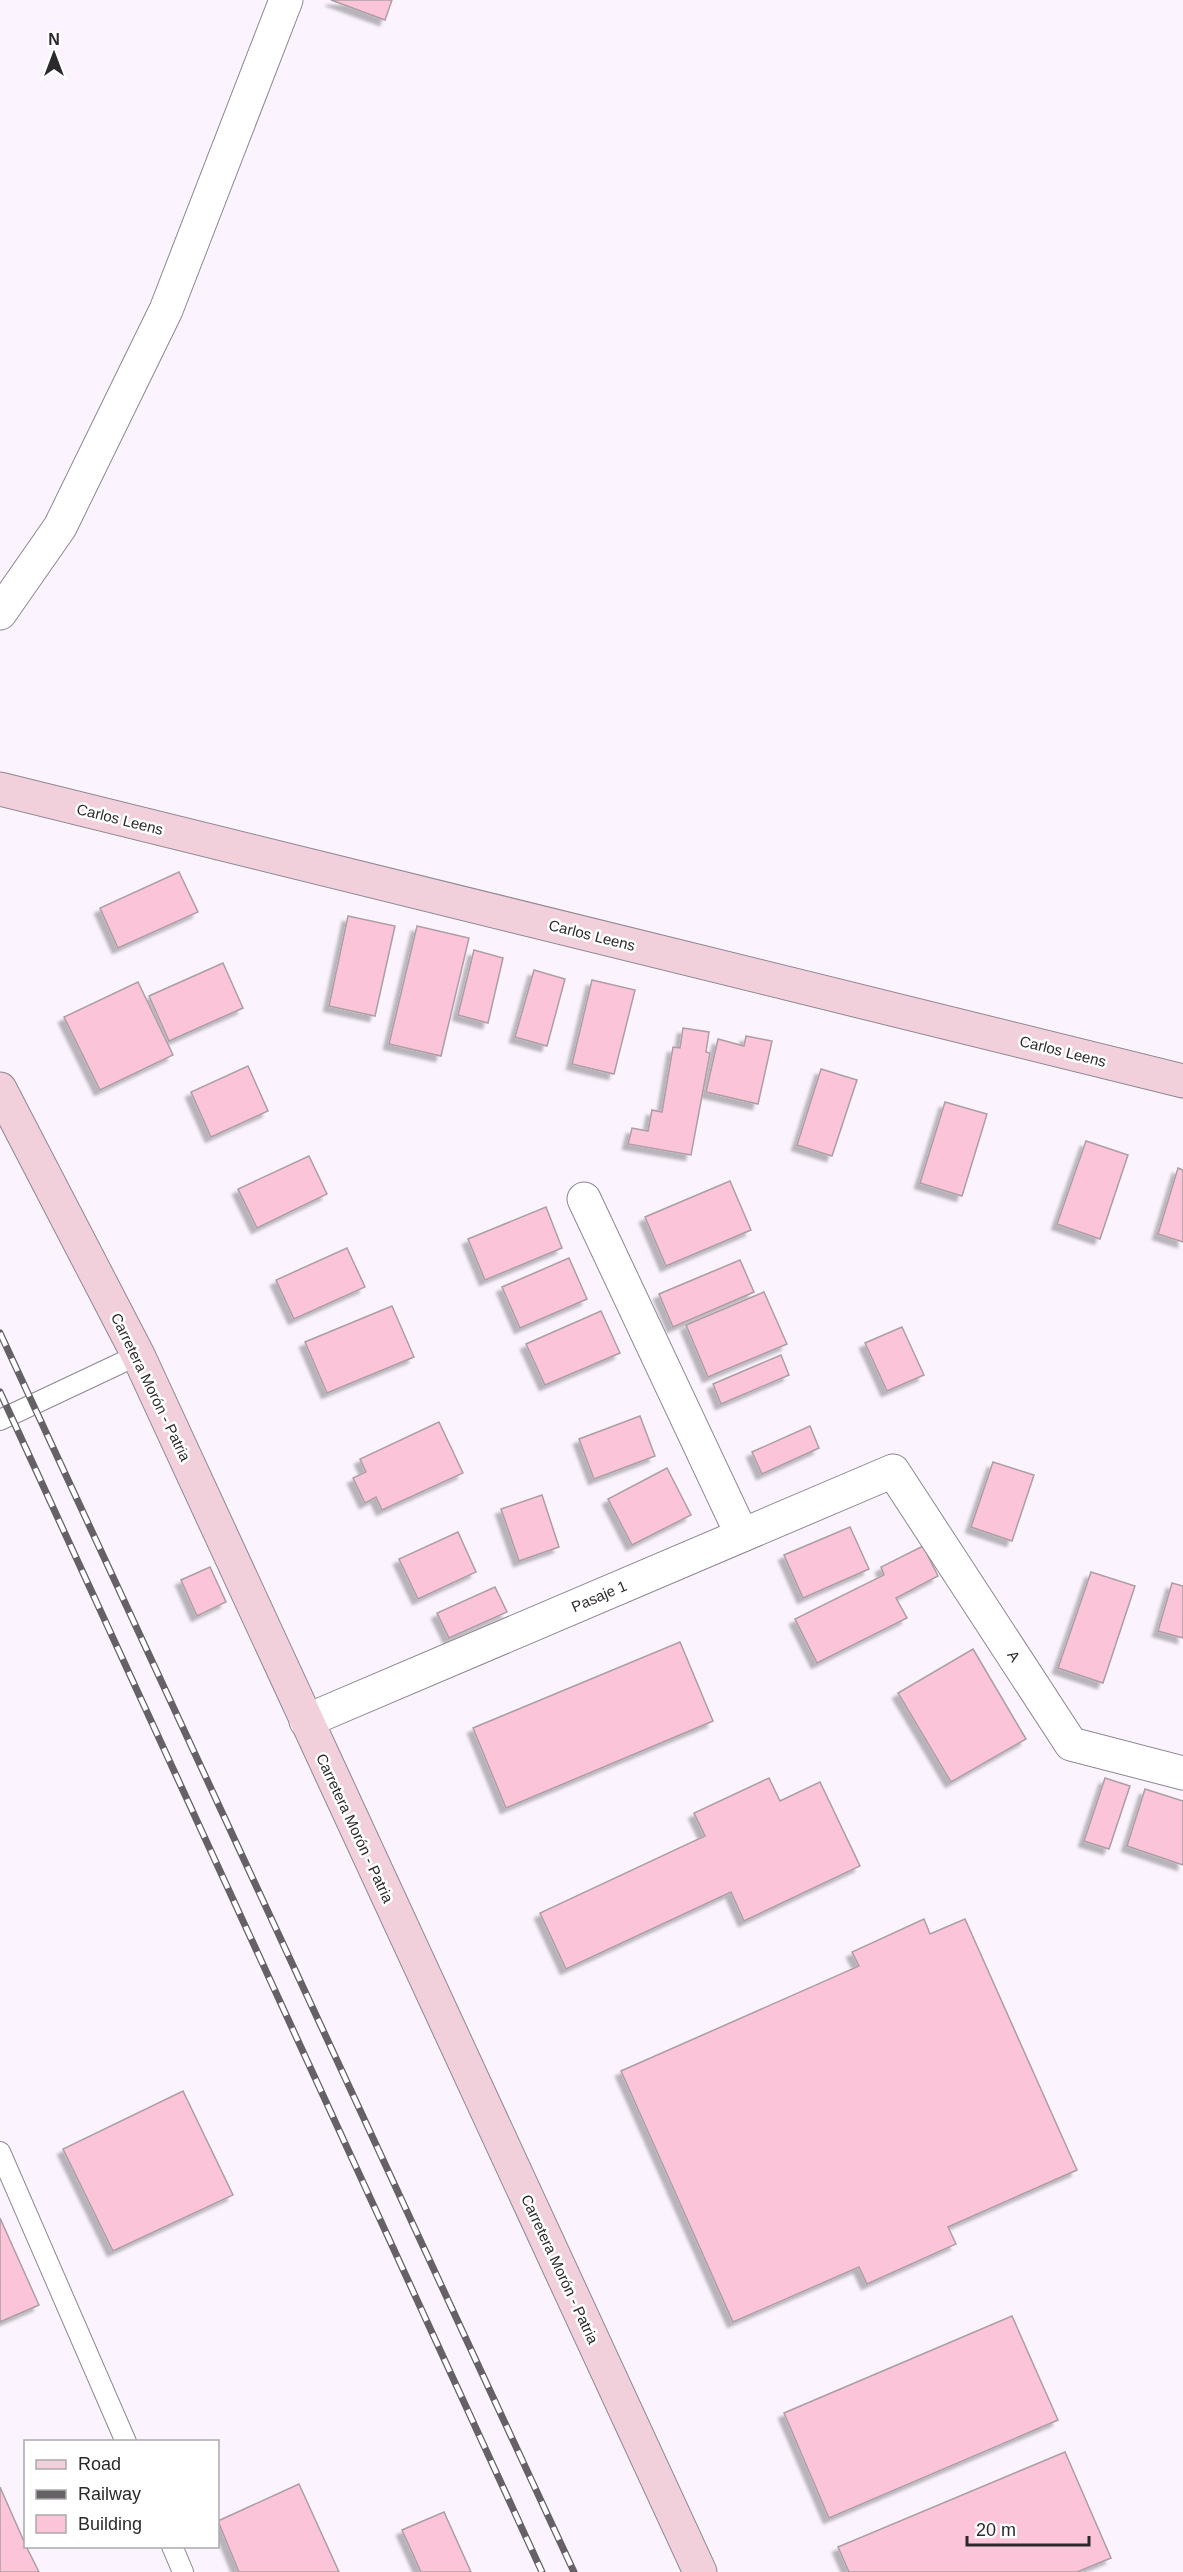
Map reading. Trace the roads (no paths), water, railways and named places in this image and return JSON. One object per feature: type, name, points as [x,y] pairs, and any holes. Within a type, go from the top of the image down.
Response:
[{"type":"main road","name":"Carlos Leens","points":[[0,789],[1183,1081]]},
{"type":"main road","name":"Carretera Morón - Patria","points":[[0,1089],[138,1355],[700,2572]]},
{"type":"street","points":[[0,613],[60,527],[166,310],[286,0]]},
{"type":"street","points":[[584,1199],[742,1535]]},
{"type":"street","name":"Pasaje 1","points":[[306,1721],[893,1471]]},
{"type":"street","name":"A","points":[[893,1471],[1071,1744],[1183,1773]]},
{"type":"lane","points":[[0,1419],[138,1355]]},
{"type":"lane","points":[[0,2152],[125,2440]]},
{"type":"lane","points":[[172,2548],[183,2572]]},
{"type":"railway","points":[[0,1333],[574,2572]]},
{"type":"railway","points":[[0,1392],[542,2572]]}]
